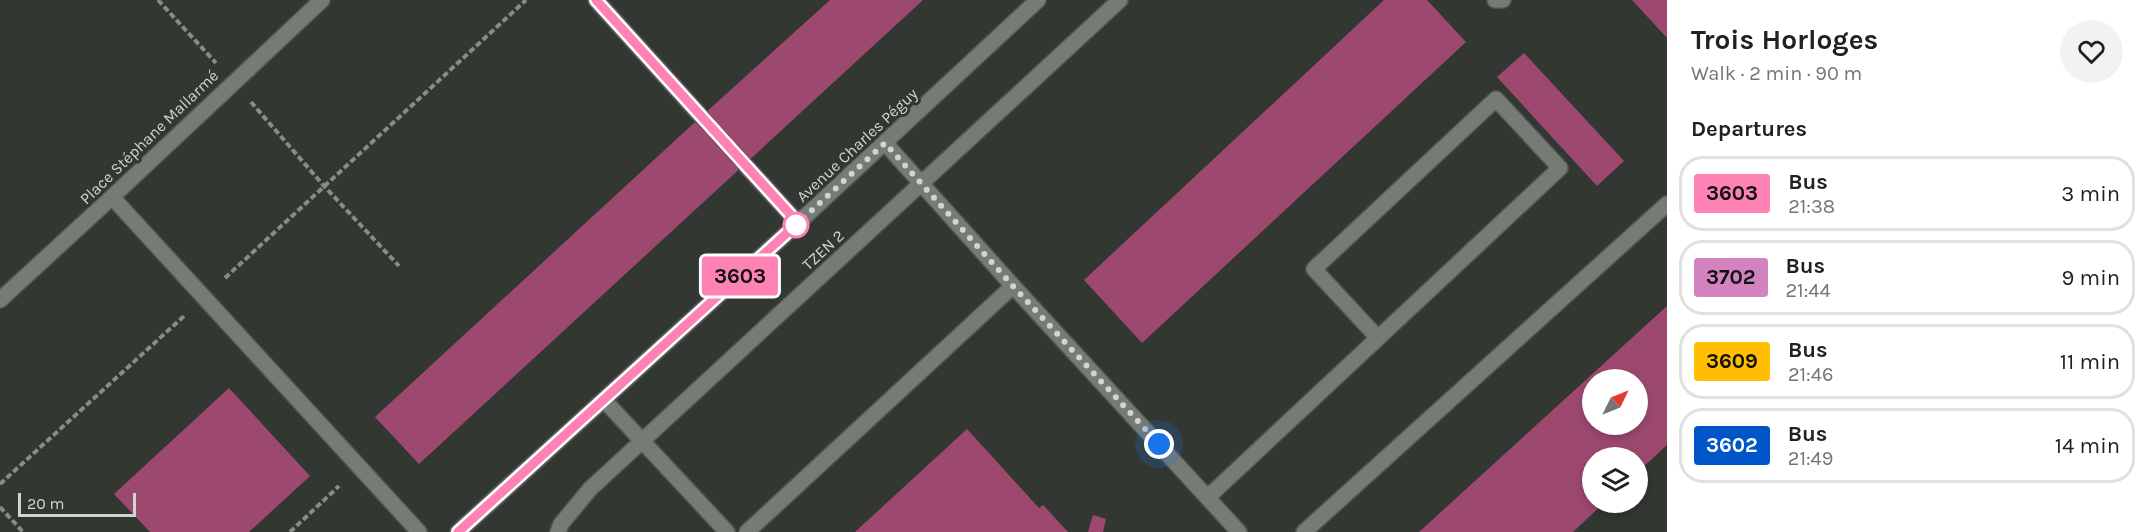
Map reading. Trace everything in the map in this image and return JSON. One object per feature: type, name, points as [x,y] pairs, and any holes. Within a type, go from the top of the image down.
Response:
[{"type":"street","name":"Place Stéphane Mallarmé","points":[[0,300],[322,0]]},
{"type":"street","points":[[596,0],[700,115]]},
{"type":"street","name":"Avenue Charles Péguy","points":[[458,532],[798,223],[1038,0]]},
{"type":"street","name":"TZEN 2","points":[[558,532],[561,524],[590,489],[1120,0]]},
{"type":"street","points":[[1496,0],[1503,0]]},
{"type":"street","points":[[1208,497],[1560,168],[1496,99],[1314,269],[1378,338]]},
{"type":"street","points":[[885,143],[1239,532]]},
{"type":"street","points":[[747,167],[798,223]]},
{"type":"street","points":[[112,197],[419,532]]},
{"type":"street","points":[[1304,532],[1667,204]]},
{"type":"street","points":[[747,532],[1013,286]]},
{"type":"street","points":[[604,400],[727,532]]},
{"type":"path","points":[[158,0],[233,81],[324,186],[399,266]]},
{"type":"path","points":[[0,484],[526,0]]},
{"type":"path","points":[[290,532],[329,496]]},
{"type":"path","points":[[0,507],[23,532]]},
{"type":"building","points":[[830,0],[923,0],[419,464],[375,417]]},
{"type":"building","points":[[1384,0],[1427,0],[1466,42],[1142,343],[1084,280]]},
{"type":"building","points":[[1632,0],[1667,0],[1667,38]]},
{"type":"building","points":[[1524,53],[1624,161],[1597,186],[1497,77]]},
{"type":"building","points":[[1667,306],[1667,445],[1648,463],[1648,447],[1582,447],[1582,513],[1593,513],[1573,532],[1419,532],[1582,383],[1582,435],[1648,435],[1648,369],[1598,369]]},
{"type":"building","points":[[229,388],[310,476],[249,532],[150,532],[114,494]]},
{"type":"building","points":[[967,429],[1039,508],[1043,505],[1068,532],[855,532]]},
{"type":"building","points":[[1093,515],[1106,519],[1103,532],[1088,532]]},
{"type":"tunnel","points":[[700,115],[747,167]]},
{"type":"bus line","name":"3603","points":[[458,532],[798,223],[596,0]]},
{"type":"route","points":[[796,225],[885,143],[1159,444]]}]
